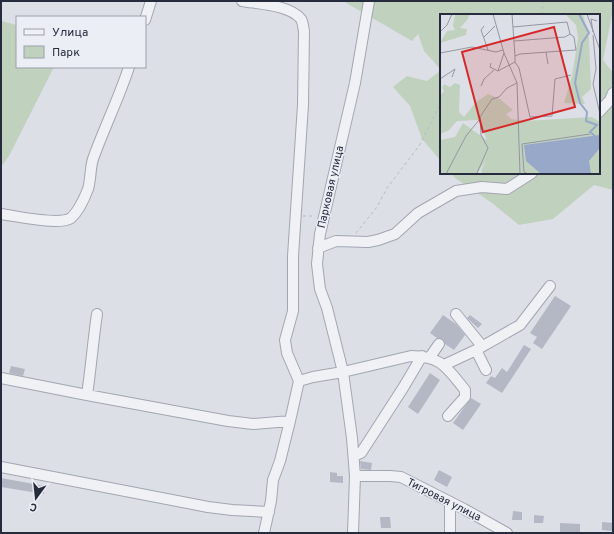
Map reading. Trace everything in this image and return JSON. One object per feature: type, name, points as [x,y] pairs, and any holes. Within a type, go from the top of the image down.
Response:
[{"type":"street","points":[[146,17],[151,1]]},
{"type":"street","points":[[242,1],[281,8],[295,14],[302,20],[304,31],[303,105],[295,216],[293,311],[285,340],[287,352],[299,381],[280,461],[273,480],[269,512],[264,533]]},
{"type":"street","name":"Парковая улица","points":[[353,533],[355,476],[354,456],[343,372],[327,308],[320,289],[318,248],[355,83],[369,1]]},
{"type":"street","points":[[1,214],[51,221],[71,218],[78,209],[87,190],[93,161],[105,126],[129,68]]},
{"type":"street","points":[[600,111],[610,100],[613,93]]},
{"type":"street","points":[[318,248],[336,241],[368,242],[395,234],[418,214],[456,191],[482,187],[507,189],[530,174]]},
{"type":"street","points":[[444,365],[479,348],[520,325],[550,286]]},
{"type":"street","points":[[87,395],[92,368],[92,348],[97,314]]},
{"type":"street","points":[[456,314],[479,348],[486,370]]},
{"type":"street","points":[[354,456],[361,454],[403,388],[426,356],[439,344]]},
{"type":"street","points":[[299,381],[411,356],[426,356],[444,365],[465,390],[465,397],[448,416]]},
{"type":"street","points":[[1,378],[228,421],[253,424],[290,421]]},
{"type":"street","points":[[1,467],[208,507],[269,512]]},
{"type":"street","name":"Тигровая улица","points":[[355,476],[400,477],[507,533]]},
{"type":"street","points":[[450,502],[450,533]]},
{"type":"path","points":[[542,14],[543,1]]},
{"type":"path","points":[[349,241],[377,207],[387,188],[419,146],[440,105]]},
{"type":"path","points":[[295,216],[324,217]]},
{"type":"green space","points":[[343,1],[613,1],[613,10],[603,60],[613,73],[613,190],[594,185],[553,219],[519,225],[492,203],[455,178],[452,174],[600,174],[600,14],[440,14],[440,69],[424,51],[418,34],[412,41]]},
{"type":"green space","points":[[1,21],[16,25],[16,68],[53,68],[9,156],[1,167]]},
{"type":"green space","points":[[440,71],[440,160],[422,139],[410,106],[393,87],[407,76],[427,81]]},
{"type":"building","points":[[555,296],[571,306],[542,349],[533,343],[537,337],[530,333]]},
{"type":"building","points":[[443,315],[456,324],[465,335],[454,350],[445,344],[443,339],[437,338],[430,333]]},
{"type":"building","points":[[470,315],[482,324],[478,328],[467,318]]},
{"type":"building","points":[[524,345],[531,349],[502,393],[486,383],[491,376],[495,378],[502,368],[507,372]]},
{"type":"building","points":[[11,366],[25,369],[23,376],[9,373]]},
{"type":"building","points":[[430,373],[440,380],[418,414],[408,407]]},
{"type":"building","points":[[471,398],[481,404],[463,430],[453,423]]},
{"type":"building","points":[[360,461],[372,463],[371,470],[361,469]]},
{"type":"building","points":[[439,470],[452,477],[447,487],[434,480]]},
{"type":"building","points":[[330,472],[337,473],[337,476],[343,476],[343,483],[330,482]]},
{"type":"building","points":[[1,478],[45,486],[44,494],[1,487]]},
{"type":"building","points":[[513,511],[522,512],[522,520],[512,520]]},
{"type":"building","points":[[534,515],[544,516],[543,523],[534,523]]},
{"type":"building","points":[[380,517],[390,517],[391,528],[381,528]]},
{"type":"building","points":[[602,522],[613,523],[613,531],[602,530]]},
{"type":"building","points":[[560,523],[580,524],[580,533],[560,533]]}]
